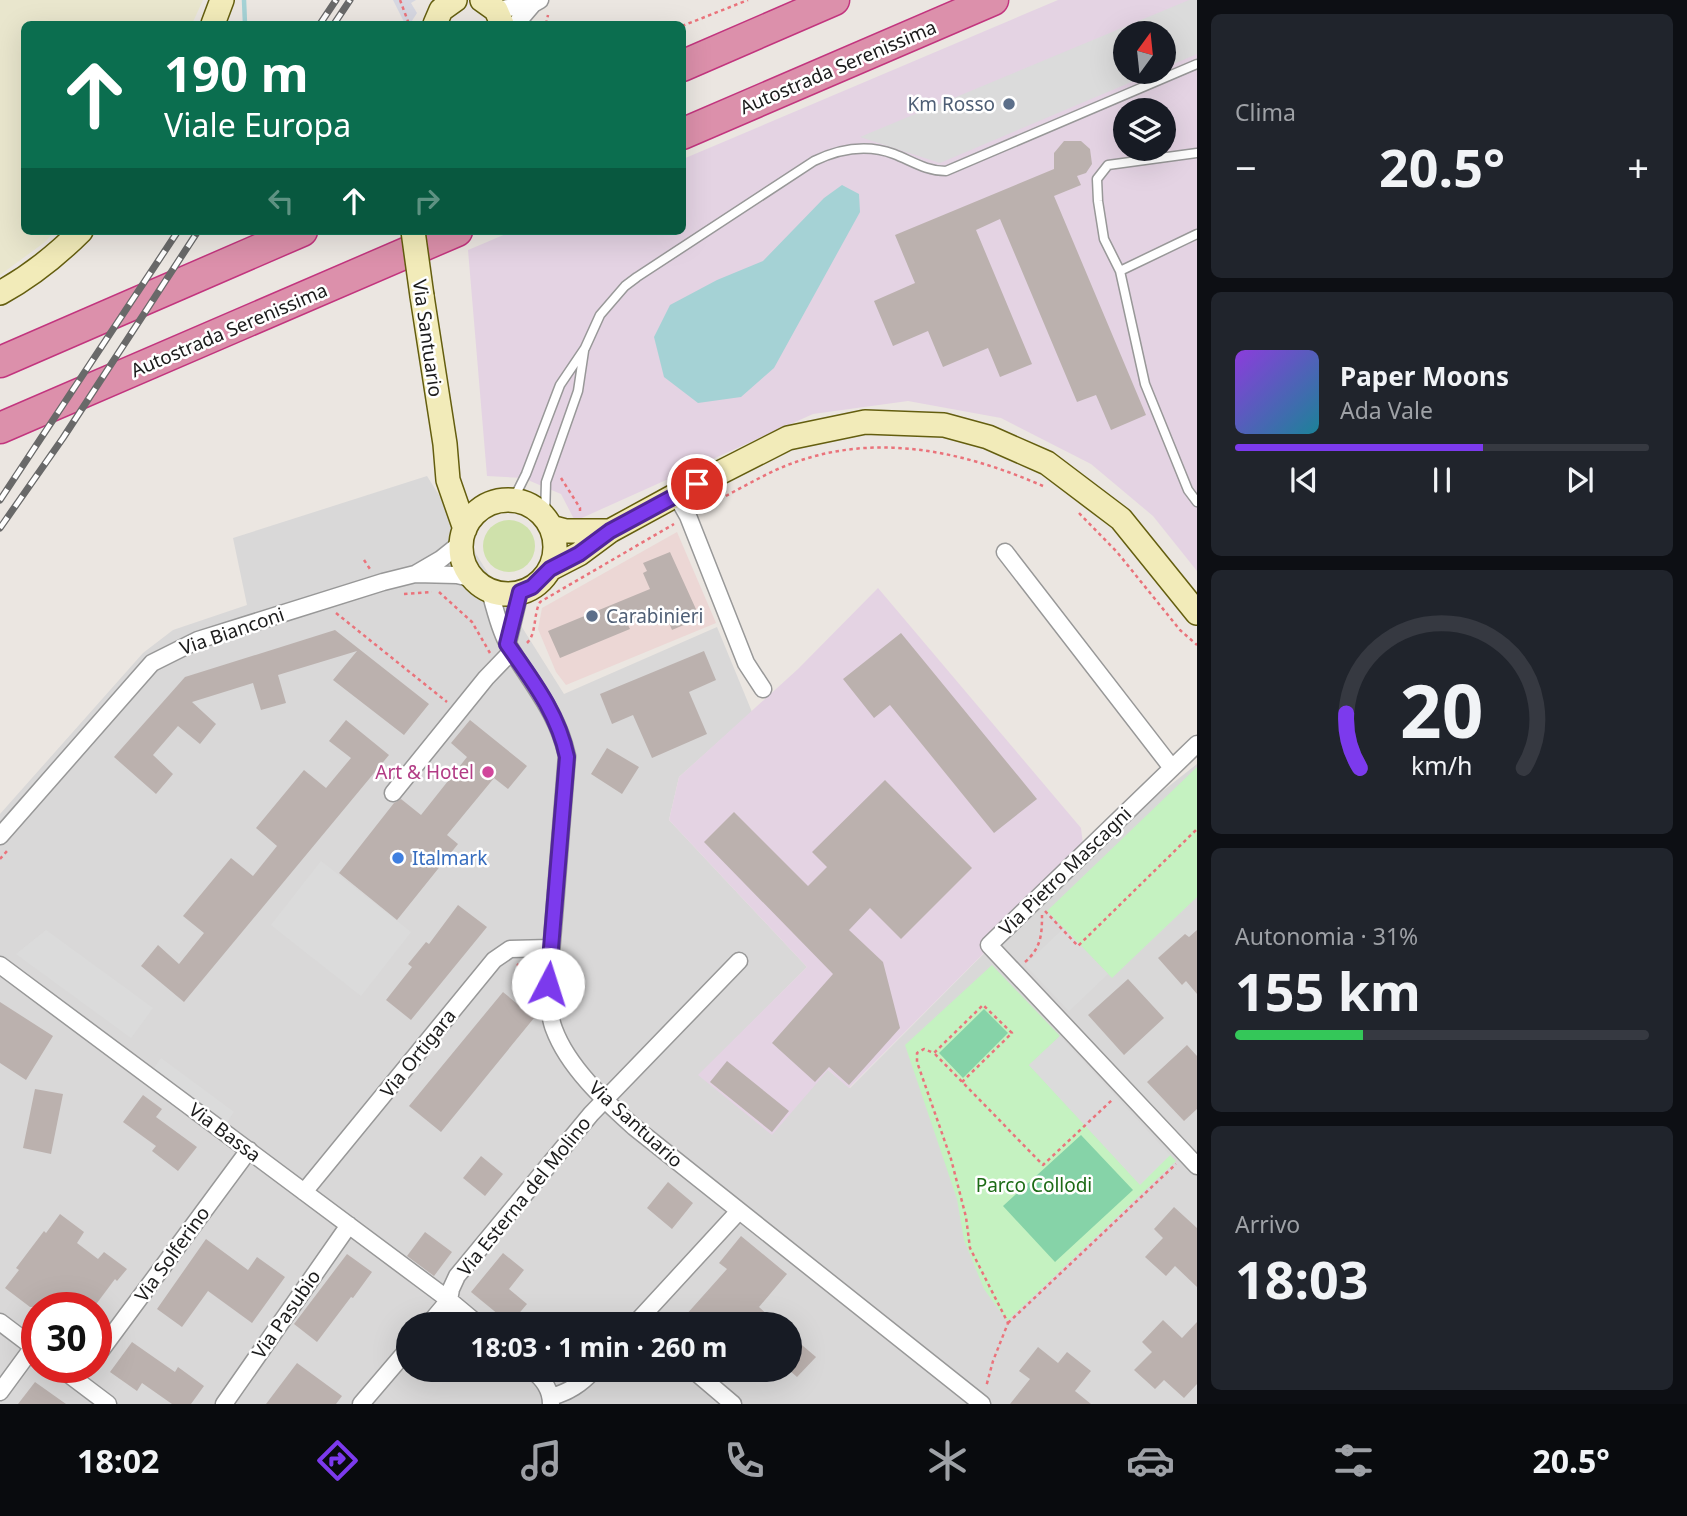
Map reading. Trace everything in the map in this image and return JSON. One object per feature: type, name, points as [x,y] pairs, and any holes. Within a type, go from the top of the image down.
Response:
[{"type":"highway","points":[[686,64],[834,0]]},
{"type":"highway","name":"Autostrada Serenissima","points":[[686,132],[993,0]]},
{"type":"highway","points":[[0,362],[293,235]]},
{"type":"highway","name":"Autostrada Serenissima","points":[[0,428],[448,235]]},
{"type":"street","points":[[214,21],[222,0]]},
{"type":"street","points":[[436,21],[441,10],[455,0]]},
{"type":"street","points":[[491,7],[536,2]]},
{"type":"street","points":[[519,21],[536,2]]},
{"type":"street","points":[[0,293],[55,257],[77,235]]},
{"type":"street","name":"Via Santuario","points":[[414,235],[446,444],[448,480],[463,536],[462,556],[481,584],[510,647],[547,702],[563,736],[567,757],[548,990],[553,1028],[584,1077],[604,1100],[634,1127],[973,1401]]},
{"type":"street","points":[[481,584],[504,593],[520,592],[532,587],[550,569],[579,554],[610,531],[788,438],[865,422],[944,425],[988,437],[1047,463],[1121,519],[1197,613]]},
{"type":"street","name":"Via Santuario","points":[[446,444],[459,478],[470,491],[489,504]]},
{"type":"street","points":[[676,495],[688,516],[746,663],[763,689]]},
{"type":"street","points":[[463,536],[479,510],[489,504],[513,500],[525,503],[548,522],[566,531],[610,531]]},
{"type":"street","points":[[548,522],[555,541],[550,569]]},
{"type":"street","name":"Via Bianconi","points":[[415,574],[441,559],[463,536]]},
{"type":"street","points":[[1005,552],[1172,768]]},
{"type":"street","name":"Via Bianconi","points":[[4,843],[152,663],[198,640],[415,574],[457,575],[481,584]]},
{"type":"street","points":[[393,793],[500,663],[510,647],[520,592]]},
{"type":"street","name":"Via Pietro Mascagni","points":[[1193,1155],[1125,1089],[989,945],[1197,744]]},
{"type":"street","name":"Via Ortigara","points":[[304,1192],[494,960],[510,949],[551,948]]},
{"type":"street","name":"Via Esterna del Molino","points":[[463,1312],[449,1300],[457,1276],[604,1100],[739,961]]},
{"type":"street","name":"Via Bassa","points":[[0,965],[449,1300]]},
{"type":"street","name":"Via Solferino","points":[[112,1335],[249,1150]]},
{"type":"street","points":[[648,1312],[739,1211]]},
{"type":"street","name":"Via Pasubio","points":[[223,1404],[349,1225]]},
{"type":"street","points":[[439,1312],[449,1300]]},
{"type":"street","points":[[0,1322],[21,1338]]},
{"type":"street","points":[[361,1404],[396,1363]]},
{"type":"street","points":[[0,1392],[21,1366]]},
{"type":"street","points":[[544,1382],[551,1400],[582,1382]]},
{"type":"street","points":[[707,1382],[733,1404]]},
{"type":"street","points":[[81,1383],[108,1404]]},
{"type":"lane","points":[[513,500],[526,474],[560,385],[585,348],[600,315],[631,281],[814,161],[846,150],[880,150],[934,171],[946,171],[1197,64]]},
{"type":"lane","points":[[1197,153],[1108,165],[1097,179],[1104,239],[1120,271],[1145,384],[1188,490],[1197,502]]},
{"type":"lane","points":[[1120,271],[1197,234]]},
{"type":"lane","points":[[548,522],[546,482],[578,391],[585,348]]},
{"type":"path","points":[[400,0],[408,21]]},
{"type":"path","points":[[686,24],[748,0]]},
{"type":"path","points":[[523,665],[534,659],[525,645],[532,638],[536,608],[540,603],[688,516],[779,469],[827,453],[868,447],[905,447],[955,454],[1007,470],[1044,486]]},
{"type":"path","points":[[1078,512],[1117,552],[1180,630],[1197,645]]},
{"type":"path","points":[[364,560],[371,570],[380,569],[387,598],[438,591],[472,622],[489,652],[500,663]]},
{"type":"path","points":[[348,609],[336,613],[446,704],[454,693]]},
{"type":"path","points":[[1043,909],[1078,946],[1197,829]]},
{"type":"path","points":[[0,859],[4,843]]},
{"type":"path","points":[[934,1053],[984,1005],[1012,1033],[962,1082]]},
{"type":"path","points":[[1008,1323],[970,1248],[966,1217],[951,1159],[917,1062],[917,1053],[924,1049],[934,1053],[1043,1165],[1125,1089]]},
{"type":"path","points":[[973,1401],[1008,1323],[1193,1155]]},
{"type":"shaded area","points":[[0,0],[203,0],[193,21],[21,21],[21,235],[51,235],[0,275]]},
{"type":"shaded area","points":[[393,0],[416,0],[411,3],[417,13],[412,21],[404,21]]},
{"type":"shaded area","points":[[1058,0],[1197,0],[1197,571],[1153,516],[1091,464],[1001,418],[908,401],[813,414],[575,521],[561,494],[523,478],[487,476],[468,250],[504,235],[686,235],[686,158]]},
{"type":"shaded area","name":"Km Rosso","points":[[1189,0],[1197,0],[1197,54],[1176,63],[1176,21],[1139,21]]},
{"type":"shaded area","name":"Km Rosso","points":[[1113,32],[1113,84],[1127,84],[940,163],[860,137]]},
{"type":"shaded area","points":[[427,476],[564,694],[717,627],[752,712],[679,777],[669,820],[807,967],[699,1075],[828,1070],[850,1088],[1084,853],[1197,764],[1197,1404],[0,1404],[0,814],[143,653],[173,630],[247,605],[233,538]]},
{"type":"shaded area","points":[[677,532],[716,623],[566,685],[556,672],[538,629],[542,608]]},
{"type":"shaded area","points":[[878,588],[1081,828],[1084,853],[849,1088],[828,1070],[772,1135],[698,1075],[807,967],[669,820],[679,777],[798,669]]},
{"type":"shaded area","points":[[321,861],[411,932],[361,996],[271,925]]},
{"type":"shaded area","points":[[1064,928],[1108,974],[1069,1011],[1025,965]]},
{"type":"shaded area","points":[[46,930],[153,1008],[131,1038],[16,954]]},
{"type":"shaded area","points":[[1060,1036],[1170,1155],[1140,1185],[1029,1065]]},
{"type":"shaded area","points":[[161,1058],[234,1112],[227,1122],[154,1068]]},
{"type":"green space","points":[[509,520],[519,522],[527,528],[533,536],[533,556],[527,564],[519,570],[509,572],[499,570],[491,564],[485,556],[483,546],[485,536],[491,528],[499,522]]},
{"type":"green space","points":[[1197,767],[1197,897],[1112,978],[1047,911]]},
{"type":"green space","name":"Parco Collodi","points":[[992,965],[1060,1036],[1029,1065],[1140,1184],[1170,1155],[1176,1161],[1007,1321],[984,1289],[964,1240],[957,1199],[905,1045]]},
{"type":"green space","points":[[984,1009],[1008,1033],[963,1078],[939,1053]]},
{"type":"green space","points":[[1081,1135],[1133,1190],[1055,1262],[1003,1206]]},
{"type":"water","points":[[842,185],[859,194],[860,212],[774,368],[741,397],[698,403],[664,377],[654,337],[670,305],[717,280],[763,261],[824,198]]},
{"type":"building","points":[[1064,141],[1081,141],[1090,149],[1092,164],[1086,173],[1077,176],[1081,185],[1054,196],[1146,415],[1111,430],[1096,395],[1077,402],[1000,219],[976,230],[1032,364],[1000,377],[988,348],[943,367],[928,331],[893,346],[874,301],[915,283],[895,235],[1054,169],[1054,153]]},
{"type":"building","points":[[670,552],[700,618],[672,630],[664,611],[659,612],[628,625],[630,629],[560,658],[548,631],[650,589],[643,573],[647,571],[643,563]]},
{"type":"building","points":[[335,630],[429,704],[404,735],[333,680],[357,651],[278,675],[286,703],[261,710],[253,683],[192,702],[216,724],[200,744],[178,726],[153,755],[173,774],[156,794],[114,757],[185,677]]},
{"type":"building","points":[[901,633],[1037,799],[994,833],[890,705],[874,718],[843,679]]},
{"type":"building","points":[[704,651],[716,680],[689,692],[707,734],[652,758],[633,715],[612,724],[600,694]]},
{"type":"building","points":[[346,720],[389,755],[184,1002],[141,966],[158,945],[179,964],[204,933],[183,916],[231,858],[253,876],[277,846],[256,828],[304,770],[326,788],[351,758],[329,741]]},
{"type":"building","name":"Italmark","points":[[470,720],[527,766],[508,789],[494,778],[447,835],[458,844],[397,920],[339,873],[394,803],[401,799],[421,815],[467,757],[451,743]]},
{"type":"building","points":[[607,748],[639,767],[622,794],[591,774]]},
{"type":"building","points":[[885,780],[972,868],[901,939],[870,908],[849,930],[883,962],[900,1028],[849,1085],[829,1067],[815,1082],[772,1043],[833,974],[704,842],[734,812],[808,886],[827,867],[812,852]]},
{"type":"building","points":[[458,905],[487,927],[411,1020],[386,1000],[412,967],[408,964],[426,942],[429,944]]},
{"type":"building","points":[[1197,930],[1197,994],[1186,981],[1182,985],[1158,958],[1185,934],[1189,937]]},
{"type":"building","points":[[1128,979],[1164,1018],[1124,1055],[1088,1015]]},
{"type":"building","points":[[503,992],[534,1018],[441,1132],[409,1106]]},
{"type":"building","points":[[0,1002],[53,1036],[26,1080],[0,1063]]},
{"type":"building","points":[[1187,1045],[1197,1056],[1197,1109],[1184,1121],[1147,1082]]},
{"type":"building","points":[[727,1061],[789,1111],[772,1132],[710,1082]]},
{"type":"building","points":[[35,1089],[63,1094],[51,1154],[23,1148]]},
{"type":"building","points":[[143,1095],[162,1109],[156,1117],[197,1147],[178,1171],[152,1151],[156,1146],[123,1122]]},
{"type":"building","points":[[481,1156],[503,1174],[485,1196],[463,1178]]},
{"type":"building","points":[[668,1182],[693,1203],[672,1229],[647,1208]]},
{"type":"building","points":[[1174,1207],[1197,1228],[1197,1287],[1175,1266],[1166,1276],[1145,1257],[1163,1238],[1154,1229]]},
{"type":"building","points":[[60,1214],[84,1232],[77,1243],[98,1259],[104,1252],[127,1269],[105,1292],[21,1292],[21,1300],[5,1288],[19,1270],[16,1268],[44,1231],[46,1233]]},
{"type":"building","points":[[425,1232],[452,1252],[434,1276],[407,1256]]},
{"type":"building","points":[[741,1236],[787,1274],[759,1307],[765,1312],[689,1312],[727,1269],[719,1263]]},
{"type":"building","points":[[206,1239],[248,1270],[257,1257],[285,1277],[252,1323],[208,1291],[182,1327],[157,1309]]},
{"type":"building","points":[[503,1253],[524,1270],[509,1289],[527,1304],[520,1312],[495,1312],[471,1292]]},
{"type":"building","points":[[347,1254],[372,1272],[317,1342],[294,1324]]},
{"type":"building","points":[[1163,1320],[1182,1338],[1197,1322],[1197,1384],[1184,1398],[1164,1380],[1155,1389],[1134,1370],[1152,1352],[1142,1342]]},
{"type":"building","points":[[132,1342],[175,1372],[178,1367],[204,1386],[191,1404],[172,1404],[142,1383],[137,1391],[112,1373],[112,1369]]},
{"type":"building","points":[[802,1345],[816,1357],[802,1372]]},
{"type":"building","points":[[1038,1347],[1058,1363],[1067,1352],[1091,1371],[1075,1391],[1091,1404],[1010,1404],[1030,1379],[1019,1371]]},
{"type":"building","points":[[297,1363],[342,1396],[336,1404],[266,1404]]},
{"type":"building","points":[[36,1383],[66,1404],[18,1404]]},
{"type":"waterway","points":[[244,0],[245,21]]},
{"type":"railway","points":[[322,21],[336,0]]},
{"type":"railway","points":[[336,21],[350,0]]},
{"type":"railway","points":[[0,500],[175,235]]},
{"type":"railway","points":[[0,528],[63,438],[195,235]]},
{"type":"place","name":"Km Rosso","points":[[1009,104]]},
{"type":"place","name":"Carabinieri","points":[[592,616]]},
{"type":"place","name":"Art & Hotel","points":[[488,772]]},
{"type":"place","name":"Italmark","points":[[398,858]]},
{"type":"route","points":[[548,984],[567,783],[567,757],[563,736],[547,702],[507,644],[520,592],[532,587],[550,569],[579,554],[610,531],[697,484]]}]
